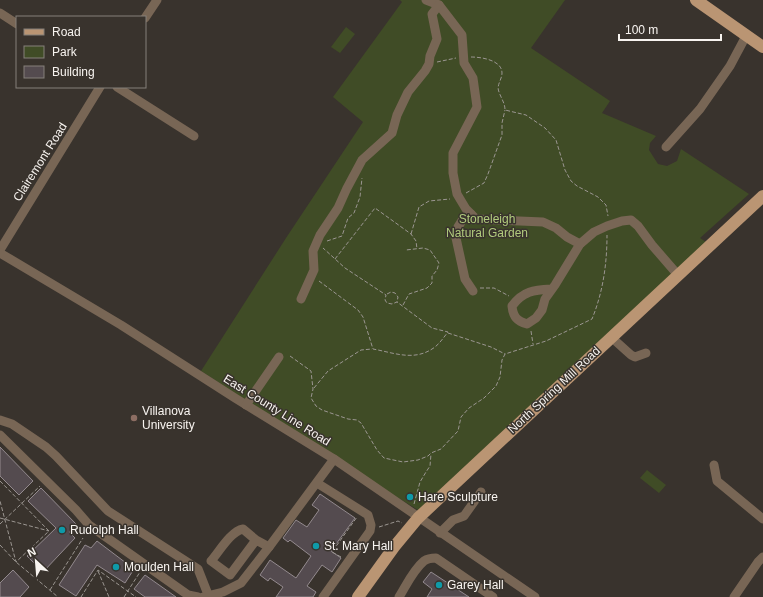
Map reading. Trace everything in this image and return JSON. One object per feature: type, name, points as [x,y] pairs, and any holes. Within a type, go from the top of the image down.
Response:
[{"type":"main road","points":[[696,0],[763,48]]},
{"type":"main road","name":"North Spring Mill Road","points":[[358,597],[409,527],[414,515],[611,337],[763,196]]},
{"type":"street","points":[[146,16],[157,0]]},
{"type":"street","points":[[426,0],[439,5],[462,35],[464,63],[474,78],[477,107],[453,152],[453,173],[458,196],[466,209],[476,219],[543,222],[556,228],[580,244]]},
{"type":"street","points":[[301,299],[314,270],[313,251],[318,243],[320,235],[338,208],[362,160],[392,133],[397,115],[408,92],[429,64],[437,38],[432,14],[439,5]]},
{"type":"street","points":[[0,13],[16,23]]},
{"type":"street","points":[[666,147],[700,109],[730,66],[746,36]]},
{"type":"street","name":"Clairemont Road","points":[[0,251],[99,88]]},
{"type":"street","points":[[119,88],[194,136]]},
{"type":"street","points":[[471,214],[463,219],[458,227],[456,238],[465,279],[476,289]]},
{"type":"street","points":[[551,289],[533,290],[518,297],[512,306],[513,314],[519,321],[527,324],[536,318],[542,310],[544,299],[555,285],[580,244],[594,232],[622,221],[631,220],[638,226],[678,275]]},
{"type":"street","name":"East County Line Road","points":[[0,251],[334,459],[440,533],[523,594],[535,597]]},
{"type":"street","points":[[611,337],[635,357],[646,353]]},
{"type":"street","points":[[246,405],[279,357]]},
{"type":"street","points":[[0,420],[12,424],[51,452],[108,511],[198,569],[207,597],[223,592],[241,583],[334,459]]},
{"type":"street","points":[[0,435],[76,510],[89,525],[188,595],[198,597]]},
{"type":"street","points":[[714,465],[717,481],[763,519]]},
{"type":"street","points":[[316,483],[368,515],[371,525],[370,530],[323,597]]},
{"type":"street","points":[[440,533],[453,520],[464,516],[481,492]]},
{"type":"street","points":[[198,569],[204,568],[211,562],[237,530],[243,529],[256,540],[269,547]]},
{"type":"street","points":[[211,562],[230,575],[256,540]]},
{"type":"street","points":[[734,597],[763,557]]},
{"type":"street","points":[[399,597],[415,571],[424,561],[436,558],[494,597]]},
{"type":"path","points":[[411,234],[419,207],[429,201],[452,199],[471,191],[484,183],[502,136],[502,122],[505,110],[498,86],[502,73],[499,65],[490,60],[478,57],[464,57],[429,64]]},
{"type":"path","points":[[290,356],[311,371],[313,389],[311,398],[316,406],[334,415],[357,420],[362,424],[377,450],[384,458],[403,462],[418,460],[441,449],[458,431],[461,417],[469,408],[484,398],[496,386],[500,377],[502,360],[505,354],[546,341],[592,318],[598,304],[607,251],[608,217],[606,205],[598,197],[577,186],[571,181],[565,170],[556,140],[545,128],[526,115],[505,110]]},
{"type":"path","points":[[362,175],[360,197],[354,212],[348,218],[342,236],[318,243],[344,268],[386,295]]},
{"type":"path","points":[[334,260],[375,208],[411,234],[416,241],[417,249]]},
{"type":"path","points":[[403,305],[409,294],[427,288],[432,283],[432,276],[437,270],[439,263],[430,250],[423,248],[406,250]]},
{"type":"path","points":[[312,276],[358,310],[363,317],[373,349]]},
{"type":"path","points":[[476,289],[494,288],[515,302]]},
{"type":"path","points":[[386,295],[391,292],[395,293],[398,297],[397,302]]},
{"type":"path","points":[[386,295],[385,300],[387,303],[392,304],[397,302],[403,305],[432,328],[491,347],[505,354]]},
{"type":"path","points":[[527,324],[533,344]]},
{"type":"path","points":[[313,389],[328,371],[361,350],[373,349],[409,356],[423,354],[436,346],[448,332]]},
{"type":"path","points":[[414,515],[420,482],[430,466],[431,453]]},
{"type":"path","points":[[0,480],[49,531]]},
{"type":"path","points":[[0,524],[43,484]]},
{"type":"path","points":[[0,501],[16,562]]},
{"type":"path","points":[[348,562],[332,552],[361,511]]},
{"type":"path","points":[[0,518],[49,531]]},
{"type":"path","points":[[370,530],[398,520],[409,527]]},
{"type":"path","points":[[16,562],[49,531]]},
{"type":"path","points":[[50,591],[83,538]]},
{"type":"path","points":[[0,545],[16,562],[58,597]]},
{"type":"path","points":[[124,597],[145,564]]},
{"type":"path","points":[[98,570],[136,597]]},
{"type":"path","points":[[81,597],[98,570]]},
{"type":"path","points":[[98,570],[109,597]]},
{"type":"green space","name":"Stoneleigh Natural Garden","points":[[400,0],[565,0],[531,48],[610,101],[602,113],[656,136],[650,143],[649,150],[658,164],[667,166],[677,161],[681,149],[749,194],[700,238],[706,242],[418,510],[201,371],[286,238],[363,122],[333,97],[402,2]]},
{"type":"green space","points":[[346,27],[355,34],[340,53],[331,47]]},
{"type":"green space","points":[[647,470],[666,485],[659,493],[640,478]]},
{"type":"building","points":[[0,447],[33,481],[19,495],[0,476]]},
{"type":"building","name":"Rudolph Hall","points":[[41,488],[76,524],[69,532],[75,538],[43,572],[27,556],[56,528],[28,501]]},
{"type":"building","name":"St. Mary Hall","points":[[320,494],[355,518],[331,551],[341,558],[332,572],[322,565],[307,586],[316,592],[313,597],[276,597],[283,587],[270,578],[268,581],[260,575],[270,560],[296,578],[311,556],[290,540],[288,542],[283,538],[296,520],[307,527],[319,510],[312,505]]},
{"type":"building","name":"Moulden Hall","points":[[97,541],[134,569],[125,583],[97,565],[76,596],[59,585],[85,545],[91,548]]},
{"type":"building","points":[[13,570],[29,587],[20,597],[0,597],[0,583]]},
{"type":"building","name":"Garey Hall","points":[[431,572],[469,597],[427,597],[432,589],[423,582]]},
{"type":"building","points":[[145,575],[176,597],[145,597],[134,589]]},
{"type":"place","name":"Villanova University","points":[[134,418]]},
{"type":"place","name":"Hare Sculpture","points":[[410,497]]},
{"type":"place","name":"Rudolph Hall","points":[[62,530]]},
{"type":"place","name":"St. Mary Hall","points":[[316,546]]},
{"type":"place","name":"Moulden Hall","points":[[116,567]]},
{"type":"place","name":"Garey Hall","points":[[439,585]]}]
